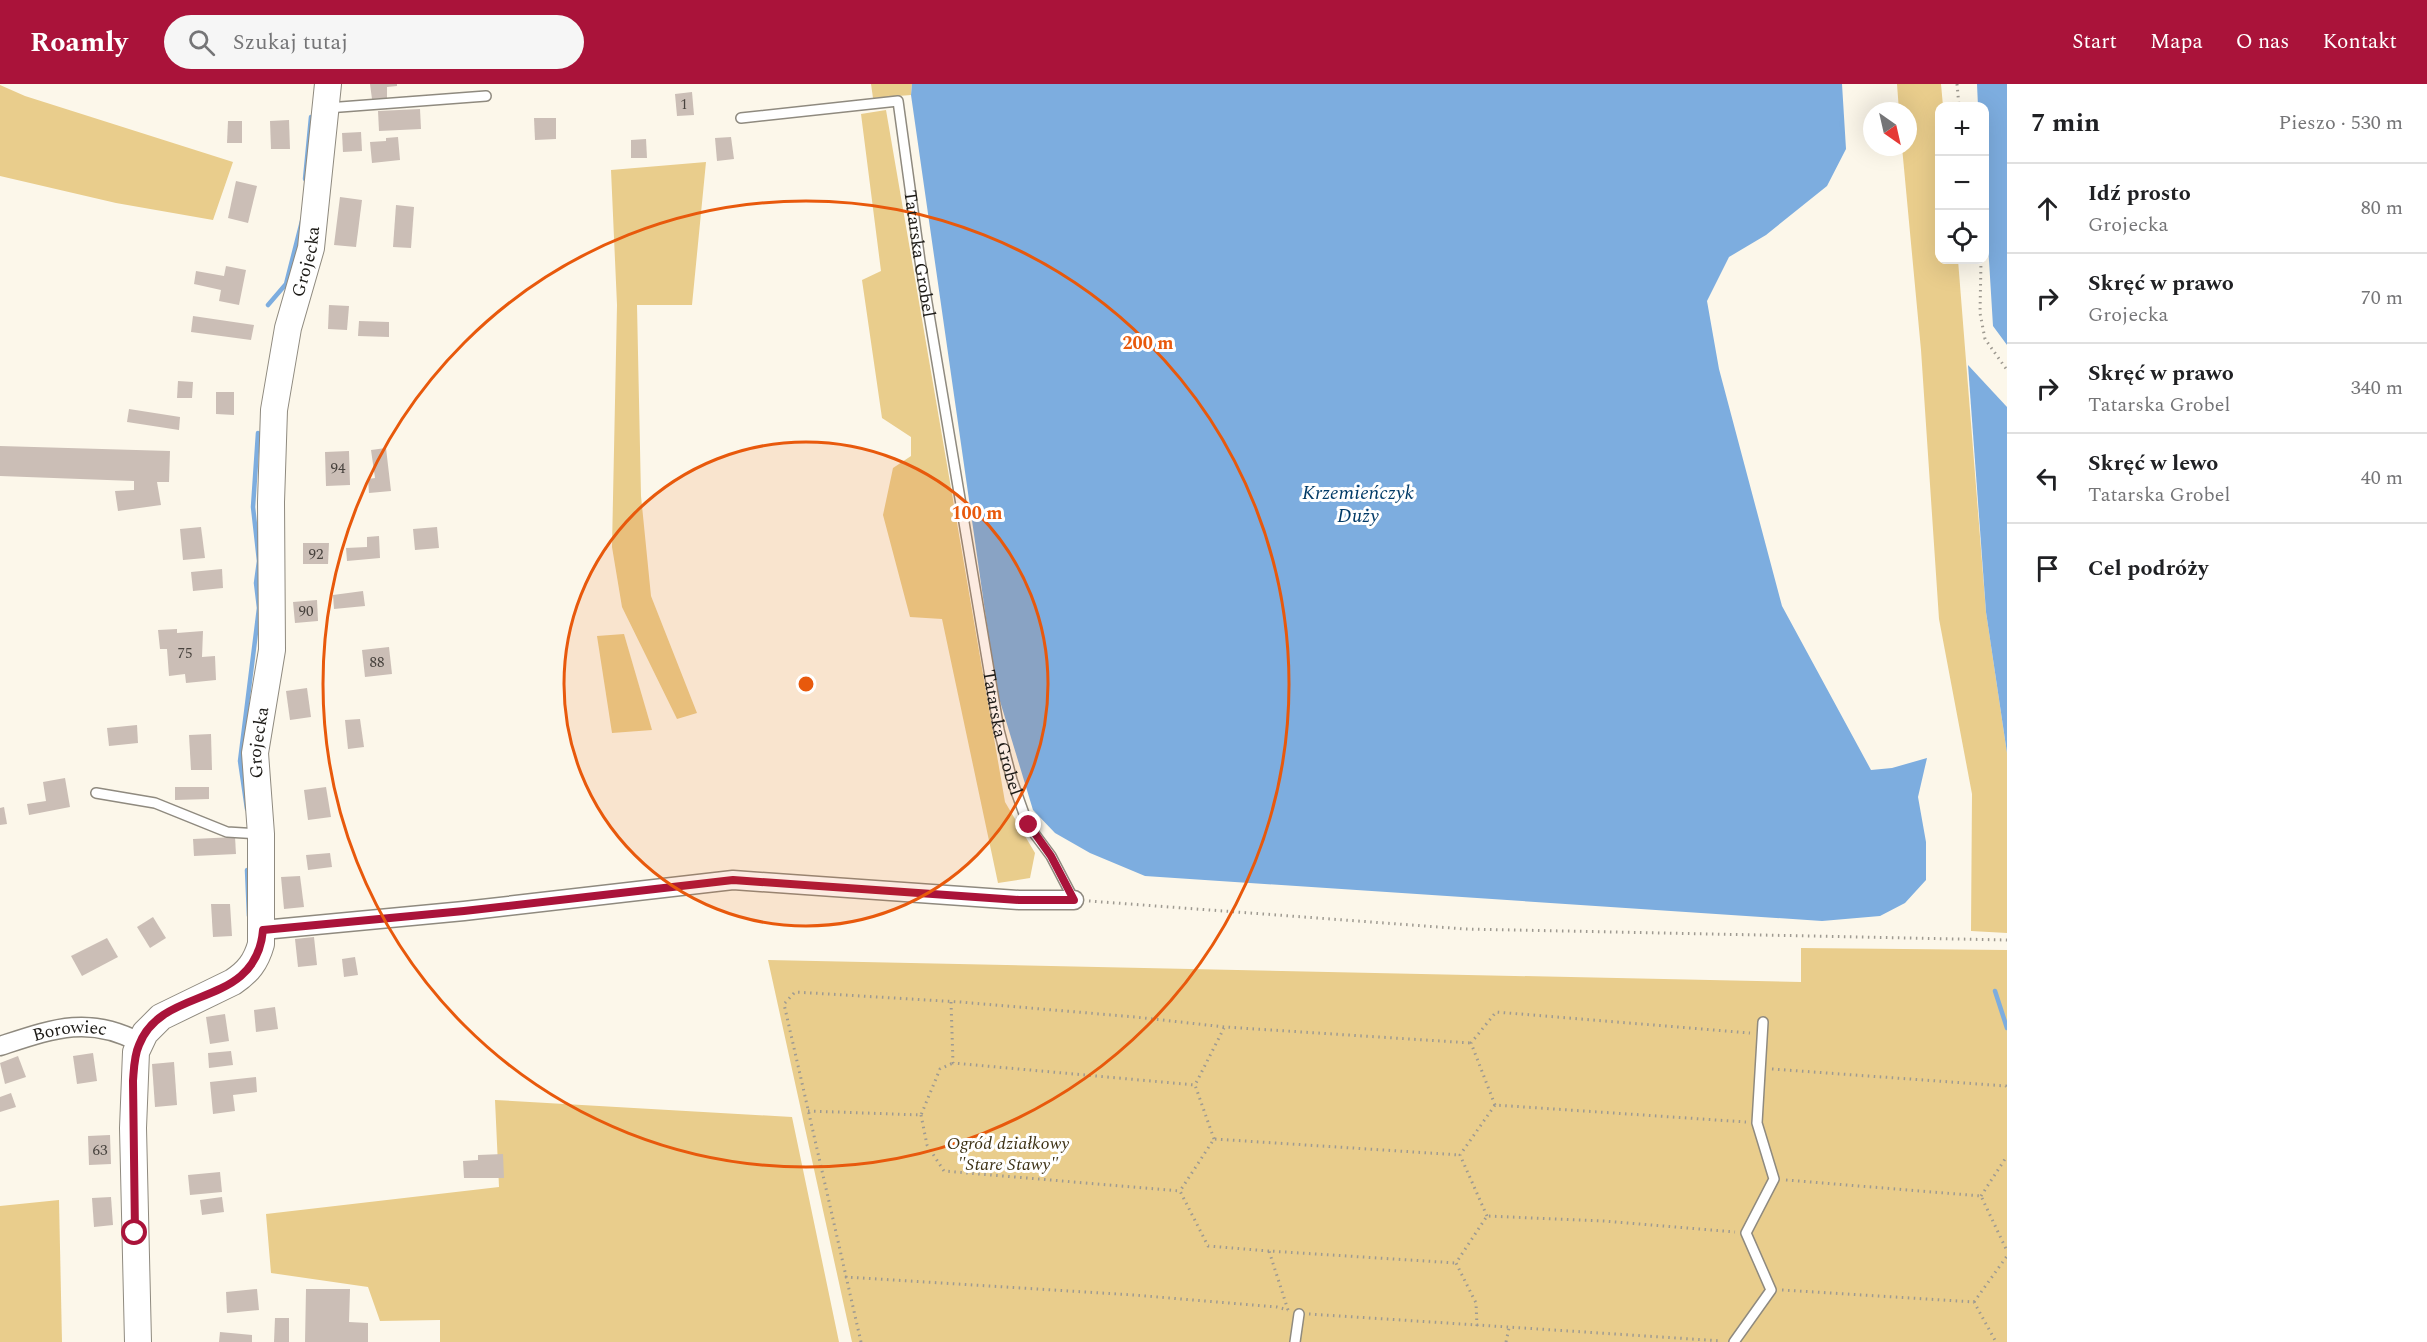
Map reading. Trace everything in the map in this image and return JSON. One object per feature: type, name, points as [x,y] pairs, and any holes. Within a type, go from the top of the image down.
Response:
[{"type":"street","name":"Grojecka","points":[[139,1042],[152,1024],[169,1012],[243,975],[259,953],[263,930],[261,834],[255,753],[273,650],[271,502],[274,410],[288,328],[311,248],[327,96]]},
{"type":"street","points":[[263,930],[464,911],[733,880],[1019,900],[1074,900]]},
{"type":"street","name":"Borowiec","points":[[0,1046],[65,1027],[80,1025],[117,1031],[139,1042]]},
{"type":"street","points":[[138,1342],[133,1128],[134,1060],[139,1042]]},
{"type":"lane","points":[[327,96],[486,96]]},
{"type":"lane","name":"Tatarska Grobel","points":[[741,118],[898,102],[920,261],[999,730],[1011,780],[1029,825],[1051,856],[1074,900]]},
{"type":"lane","points":[[96,793],[155,803],[227,832],[261,834]]},
{"type":"lane","points":[[1733,1342],[1771,1290],[1746,1233],[1774,1179],[1758,1123],[1763,1022]]},
{"type":"lane","points":[[1295,1342],[1299,1314]]},
{"type":"path","points":[[1957,84],[1959,102]]},
{"type":"path","points":[[1981,264],[1980,313],[1985,339],[2007,370]]},
{"type":"path","points":[[1074,900],[1465,929],[2007,940]]},
{"type":"path","points":[[861,1342],[784,1004],[795,992],[951,1002],[1225,1027],[1471,1043]]},
{"type":"path","points":[[951,1002],[953,1063]]},
{"type":"path","points":[[1471,1043],[1496,1012],[1762,1034]]},
{"type":"path","points":[[1214,1139],[1195,1085],[1225,1027]]},
{"type":"path","points":[[1471,1043],[1495,1105]]},
{"type":"path","points":[[1180,1191],[944,1172],[927,1145],[921,1115],[940,1069],[953,1063],[1195,1085]]},
{"type":"path","points":[[1760,1068],[2006,1086],[2007,1089]]},
{"type":"path","points":[[1495,1105],[1758,1123]]},
{"type":"path","points":[[1460,1155],[1495,1105]]},
{"type":"path","points":[[808,1111],[921,1115]]},
{"type":"path","points":[[1214,1139],[1460,1155]]},
{"type":"path","points":[[1180,1191],[1214,1139]]},
{"type":"path","points":[[1460,1155],[1487,1216]]},
{"type":"path","points":[[1981,1196],[2007,1156]]},
{"type":"path","points":[[1774,1179],[1981,1196]]},
{"type":"path","points":[[1180,1191],[1208,1246],[1456,1263]]},
{"type":"path","points":[[1974,1302],[2007,1253],[1981,1196]]},
{"type":"path","points":[[1487,1216],[1603,1221],[1746,1233]]},
{"type":"path","points":[[1456,1263],[1487,1216]]},
{"type":"path","points":[[845,1277],[1134,1295],[1277,1306],[1288,1310],[1269,1251]]},
{"type":"path","points":[[1456,1263],[1476,1303],[1477,1326]]},
{"type":"path","points":[[1771,1290],[1974,1302]]},
{"type":"path","points":[[1974,1302],[1996,1342]]},
{"type":"path","points":[[1299,1314],[1733,1342]]},
{"type":"path","points":[[1506,1342],[1509,1328]]},
{"type":"green space","points":[[871,84],[912,84],[911,95],[873,98]]},
{"type":"green space","points":[[1897,84],[1941,84],[1943,102],[1935,102],[1935,264],[1958,264],[1986,612],[2007,753],[2007,933],[1971,931],[1972,794],[1939,619],[1921,350],[1903,156],[1917,156],[1917,102],[1898,102]]},
{"type":"green space","points":[[0,85],[25,96],[233,162],[213,220],[116,203],[0,176]]},
{"type":"green space","points":[[886,110],[1005,802],[1035,853],[1030,878],[998,883],[942,619],[910,617],[883,515],[893,468],[911,456],[911,437],[882,418],[862,280],[881,271],[861,114]]},
{"type":"green space","points":[[706,162],[692,305],[637,305],[641,496],[651,596],[697,713],[677,719],[622,607],[612,547],[617,305],[611,170]]},
{"type":"green space","points":[[624,634],[652,730],[612,733],[597,636]]},
{"type":"green space","name":"Ogród działkowy \"Stare Stawy\"","points":[[1801,948],[2007,950],[2007,1342],[852,1342],[768,960],[1801,982]]},
{"type":"green space","points":[[495,1100],[792,1117],[839,1342],[440,1342],[440,1320],[380,1321],[368,1287],[271,1273],[266,1214],[499,1187]]},
{"type":"green space","points":[[59,1200],[62,1342],[0,1342],[0,1206]]},
{"type":"water","name":"Krzemieńczyk Duży","points":[[912,84],[1842,84],[1846,149],[1827,186],[1766,235],[1729,257],[1707,301],[1719,369],[1782,606],[1871,770],[1892,768],[1927,758],[1918,797],[1926,842],[1926,880],[1905,903],[1880,916],[1822,921],[1145,876],[1090,853],[1055,833],[1033,810],[996,688],[911,95]]},
{"type":"water","points":[[1977,84],[2007,84],[2007,345],[1993,326],[1989,260],[1989,102],[1978,102]]},
{"type":"water","points":[[1968,365],[2007,407],[2007,753],[1986,612]]},
{"type":"building","points":[[370,84],[397,84],[397,86],[387,87],[387,98],[372,99]]},
{"type":"building","points":[[692,92],[694,115],[677,116],[675,94]]},
{"type":"building","points":[[420,109],[421,129],[379,131],[378,111]]},
{"type":"building","points":[[534,118],[556,118],[556,139],[535,140]]},
{"type":"building","points":[[289,120],[290,149],[271,149],[270,121]]},
{"type":"building","points":[[228,121],[242,121],[242,143],[227,143]]},
{"type":"building","points":[[361,132],[362,151],[343,152],[342,133]]},
{"type":"building","points":[[398,137],[400,160],[372,163],[370,142],[386,141],[386,138]]},
{"type":"building","points":[[731,137],[734,159],[717,161],[715,138]]},
{"type":"building","points":[[646,139],[647,158],[631,158],[631,140]]},
{"type":"building","points":[[236,181],[257,186],[248,223],[228,218]]},
{"type":"building","points":[[340,197],[362,200],[356,247],[334,245]]},
{"type":"building","points":[[396,205],[414,207],[411,248],[393,247]]},
{"type":"building","points":[[226,266],[246,270],[239,305],[219,301],[221,290],[194,284],[196,271],[224,276]]},
{"type":"building","points":[[329,305],[349,306],[347,330],[328,329]]},
{"type":"building","points":[[193,316],[254,325],[251,340],[191,332]]},
{"type":"building","points":[[359,321],[389,322],[389,337],[358,336]]},
{"type":"building","points":[[178,381],[193,382],[192,398],[177,398]]},
{"type":"building","points":[[216,392],[234,392],[234,415],[216,414]]},
{"type":"building","points":[[129,409],[180,417],[179,430],[127,422]]},
{"type":"building","points":[[0,446],[170,451],[169,482],[157,482],[161,505],[118,511],[115,491],[134,490],[134,481],[0,476]]},
{"type":"building","points":[[386,448],[391,491],[369,493],[368,479],[375,478],[371,450]]},
{"type":"building","points":[[349,451],[350,485],[326,486],[325,452]]},
{"type":"building","points":[[201,527],[205,558],[183,560],[180,529]]},
{"type":"building","points":[[437,527],[439,548],[415,550],[413,529]]},
{"type":"building","points":[[379,536],[380,558],[347,561],[346,548],[367,547],[367,537]]},
{"type":"building","points":[[303,543],[329,543],[328,564],[303,564]]},
{"type":"building","points":[[222,569],[223,588],[193,591],[191,572]]},
{"type":"building","points":[[363,591],[365,606],[334,609],[333,595]]},
{"type":"building","points":[[317,600],[318,621],[295,623],[293,602]]},
{"type":"building","points":[[177,629],[177,633],[203,631],[202,657],[215,656],[216,680],[186,683],[185,674],[169,676],[167,649],[160,649],[158,630]]},
{"type":"building","points":[[389,647],[392,674],[365,677],[362,650]]},
{"type":"building","points":[[307,688],[311,717],[290,720],[286,691]]},
{"type":"building","points":[[360,719],[364,747],[348,749],[345,720]]},
{"type":"building","points":[[137,725],[138,743],[109,746],[107,728]]},
{"type":"building","points":[[211,734],[212,770],[191,770],[189,735]]},
{"type":"building","points":[[65,778],[70,807],[29,815],[27,804],[46,801],[43,782]]},
{"type":"building","points":[[175,787],[209,787],[209,799],[175,800]]},
{"type":"building","points":[[326,787],[331,817],[308,820],[304,790]]},
{"type":"building","points":[[4,807],[7,824],[0,825],[0,808]]},
{"type":"building","points":[[235,837],[236,854],[194,856],[193,839]]},
{"type":"building","points":[[330,853],[332,867],[308,870],[306,855]]},
{"type":"building","points":[[300,876],[304,907],[284,909],[281,877]]},
{"type":"building","points":[[211,904],[230,904],[232,936],[213,937]]},
{"type":"building","points":[[153,917],[166,938],[150,948],[137,927]]},
{"type":"building","points":[[314,937],[317,965],[298,967],[295,939]]},
{"type":"building","points":[[107,938],[118,957],[82,976],[71,956]]},
{"type":"building","points":[[355,957],[358,975],[344,977],[342,959]]},
{"type":"building","points":[[275,1007],[278,1029],[256,1032],[254,1010]]},
{"type":"building","points":[[225,1014],[229,1041],[210,1044],[206,1017]]},
{"type":"building","points":[[231,1051],[233,1065],[209,1068],[208,1053]]},
{"type":"building","points":[[93,1053],[97,1081],[77,1084],[73,1056]]},
{"type":"building","points":[[18,1056],[26,1077],[5,1084],[0,1063]]},
{"type":"building","points":[[174,1062],[177,1105],[155,1107],[152,1064]]},
{"type":"building","points":[[256,1077],[257,1092],[233,1095],[235,1111],[213,1114],[210,1082]]},
{"type":"building","points":[[11,1093],[16,1107],[0,1112],[0,1097]]},
{"type":"building","points":[[110,1135],[111,1164],[89,1165],[88,1136]]},
{"type":"building","points":[[503,1154],[504,1178],[464,1178],[463,1161],[478,1160],[478,1155]]},
{"type":"building","points":[[220,1172],[222,1192],[190,1195],[188,1175]]},
{"type":"building","points":[[111,1197],[113,1225],[94,1227],[92,1198]]},
{"type":"building","points":[[222,1197],[224,1212],[202,1215],[200,1200]]},
{"type":"building","points":[[257,1289],[259,1310],[227,1313],[226,1292]]},
{"type":"building","points":[[306,1289],[350,1289],[349,1322],[368,1323],[368,1342],[305,1342]]},
{"type":"building","points":[[275,1318],[289,1318],[289,1342],[274,1342]]},
{"type":"building","points":[[220,1332],[252,1335],[252,1342],[219,1342]]},
{"type":"waterway","points":[[305,179],[311,117]]},
{"type":"waterway","points":[[268,305],[286,284],[302,221]]},
{"type":"waterway","points":[[247,809],[240,761],[259,608],[256,583],[259,561],[253,507],[258,433]]},
{"type":"waterway","points":[[247,870],[249,916]]},
{"type":"waterway","points":[[1995,991],[2007,1028]]},
{"type":"route","points":[[135,1233],[133,1081],[134,1060],[139,1042],[152,1024],[161,1017],[233,982],[249,970],[259,953],[263,930],[464,911],[733,880],[1019,900],[1074,900],[1051,856],[1029,825]]}]
